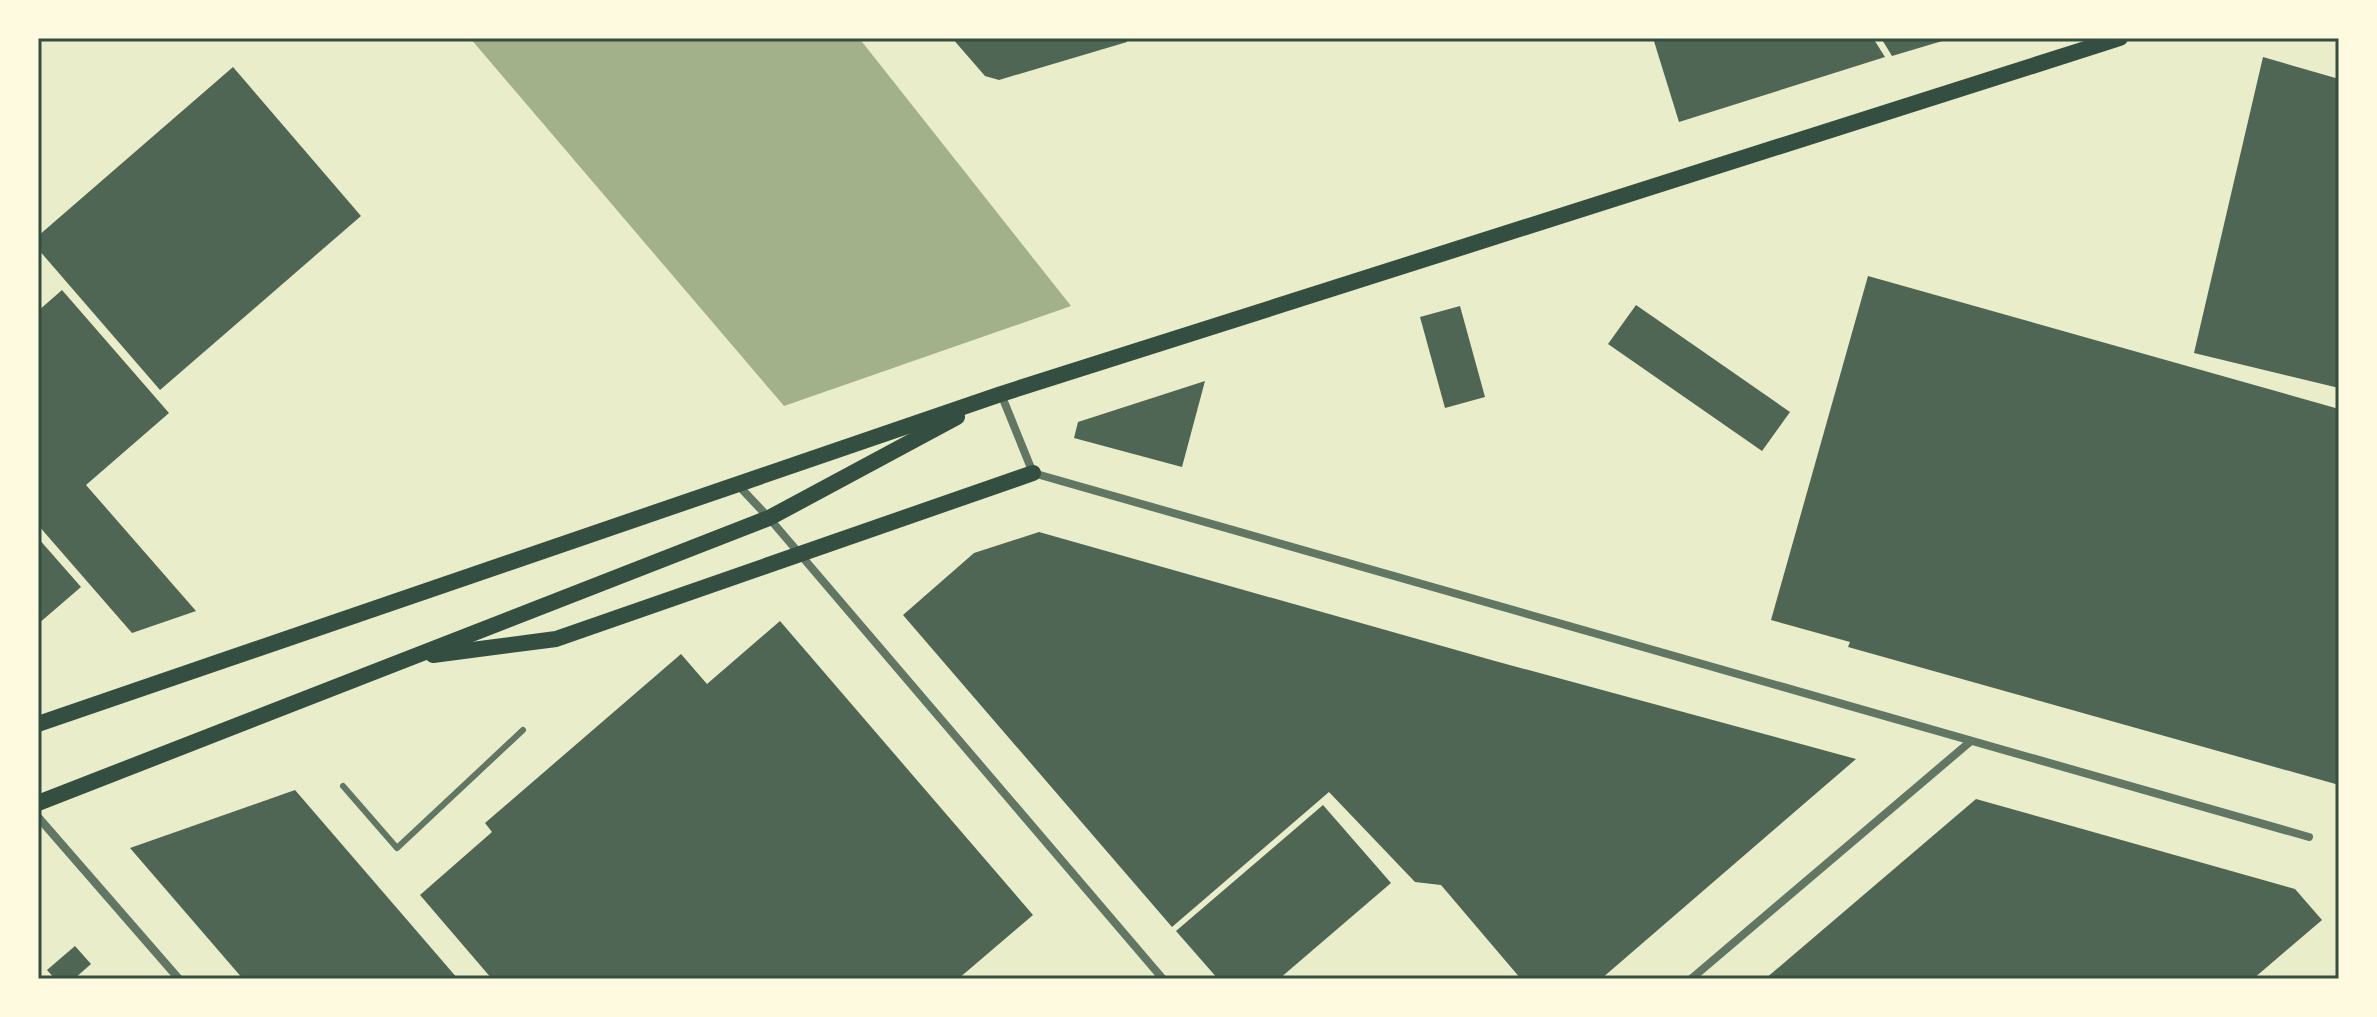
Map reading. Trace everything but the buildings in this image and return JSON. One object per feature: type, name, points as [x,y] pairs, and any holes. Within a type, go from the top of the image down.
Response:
[{"type":"main road","points":[[38,724],[1001,394],[2120,38]]},
{"type":"main road","points":[[38,803],[769,518],[1001,394]]},
{"type":"main road","points":[[408,659],[556,639],[1033,473]]},
{"type":"street","points":[[1001,394],[1033,473],[2309,837]]},
{"type":"street","points":[[737,484],[1163,979]]},
{"type":"street","points":[[1691,979],[1971,741]]},
{"type":"street","points":[[38,817],[179,979]]},
{"type":"lane","points":[[343,786],[397,848],[523,730]]},
{"type":"shaded area","points":[[470,38],[859,38],[1071,306],[784,406]]}]
